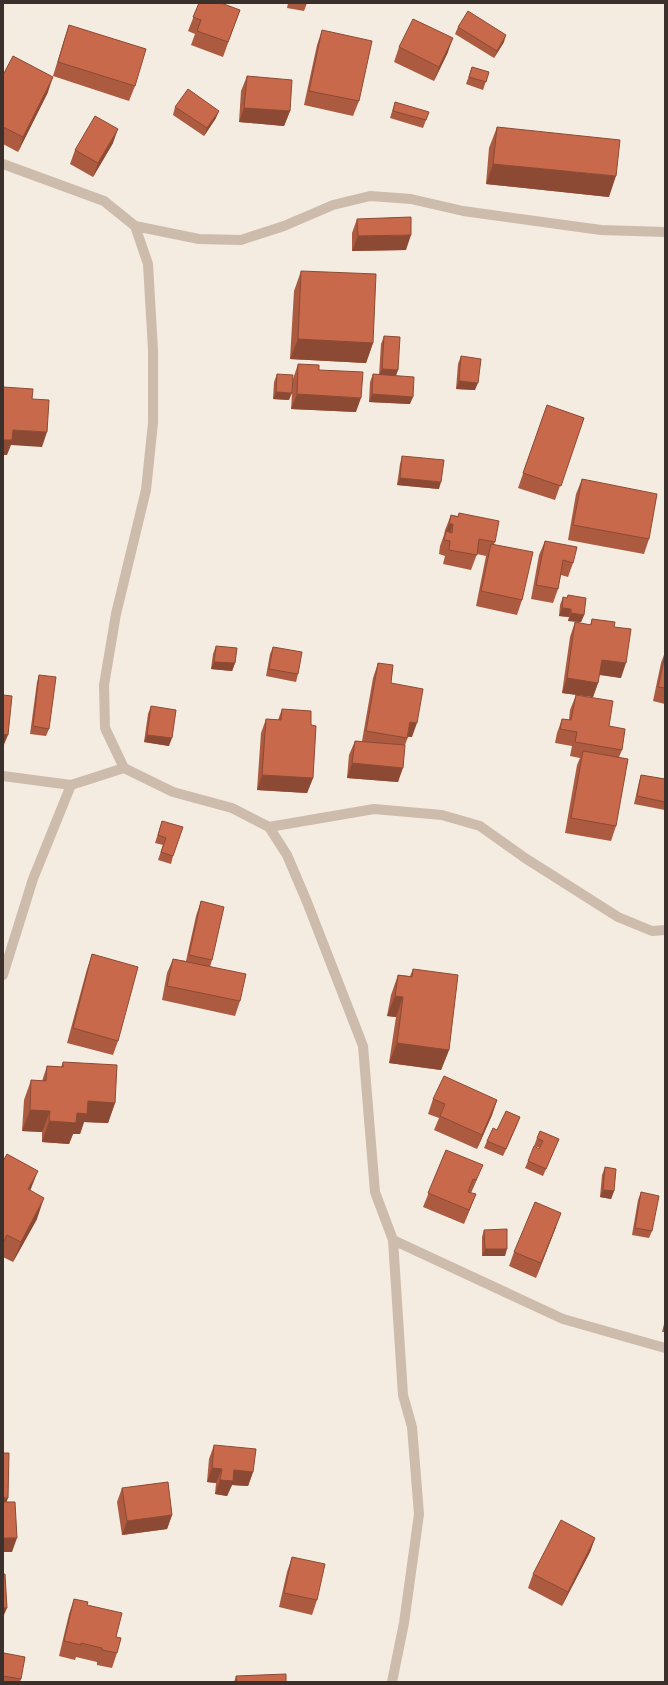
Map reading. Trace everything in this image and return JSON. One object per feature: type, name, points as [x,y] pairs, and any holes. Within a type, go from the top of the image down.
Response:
[{"type":"street","points":[[3,164],[104,201],[135,226],[199,239],[241,240],[284,226],[333,205],[370,196],[411,199],[463,211],[601,230],[665,232]]},
{"type":"street","points":[[135,226],[148,264],[153,350],[153,423],[146,490],[116,614],[104,685],[104,728],[124,768],[173,792],[232,808],[270,826],[287,855],[364,1046],[375,1192],[393,1240],[403,1395],[412,1427],[419,1514],[404,1624],[392,1682]]},
{"type":"street","points":[[3,776],[71,785],[124,768]]},
{"type":"street","points":[[3,975],[33,879],[71,785]]},
{"type":"street","points":[[270,826],[374,809],[442,815],[480,826],[525,858],[618,917],[652,931],[665,930]]},
{"type":"street","points":[[393,1240],[563,1319],[665,1348]]},
{"type":"building","points":[[199,3],[221,3],[240,10],[228,42],[197,31],[201,20],[193,17]]},
{"type":"building","points":[[468,11],[506,35],[497,51],[458,27]]},
{"type":"building","points":[[413,19],[453,38],[439,67],[399,47]]},
{"type":"building","points":[[69,25],[146,49],[135,86],[58,62]]},
{"type":"building","points":[[322,30],[372,41],[359,101],[309,91]]},
{"type":"building","points":[[13,56],[53,77],[23,137],[3,127],[3,75]]},
{"type":"building","points":[[472,67],[489,72],[486,82],[469,77]]},
{"type":"building","points":[[247,76],[292,80],[290,111],[244,108]]},
{"type":"building","points":[[188,89],[219,111],[207,128],[175,107]]},
{"type":"building","points":[[395,102],[429,112],[426,120],[393,111]]},
{"type":"building","points":[[95,116],[118,129],[98,163],[75,150]]},
{"type":"building","points":[[497,127],[620,140],[616,176],[493,164]]},
{"type":"building","points":[[411,217],[411,235],[358,236],[357,219]]},
{"type":"building","points":[[301,271],[376,274],[373,343],[298,339]]},
{"type":"building","points":[[384,336],[400,337],[398,370],[382,369]]},
{"type":"building","points":[[461,356],[481,359],[478,383],[459,381]]},
{"type":"building","points":[[298,364],[319,365],[319,370],[363,372],[361,398],[297,394]]},
{"type":"building","points":[[277,374],[293,375],[292,393],[276,392]]},
{"type":"building","points":[[373,374],[414,377],[413,397],[372,394]]},
{"type":"building","points":[[3,387],[33,389],[32,399],[49,400],[47,432],[13,430],[12,440],[3,440]]},
{"type":"building","points":[[547,405],[584,418],[561,486],[523,473]]},
{"type":"building","points":[[402,456],[444,460],[441,482],[400,478]]},
{"type":"building","points":[[582,479],[657,494],[649,539],[573,525]]},
{"type":"building","points":[[459,513],[499,521],[495,542],[479,539],[477,555],[449,550],[450,541],[444,540],[446,531],[452,533],[453,524],[449,524],[451,515],[458,517]]},
{"type":"building","points":[[545,541],[577,547],[573,563],[563,560],[558,589],[536,585]]},
{"type":"building","points":[[491,544],[533,552],[522,600],[481,591]]},
{"type":"building","points":[[568,595],[586,598],[584,615],[571,613],[571,609],[562,608],[563,597],[567,598]]},
{"type":"building","points":[[592,619],[615,622],[614,627],[631,629],[626,663],[602,660],[598,683],[567,678],[575,622],[591,625]]},
{"type":"building","points":[[216,646],[237,648],[235,663],[214,662]]},
{"type":"building","points":[[273,647],[302,652],[298,674],[269,669]]},
{"type":"building","points":[[665,655],[665,688],[658,687]]},
{"type":"building","points":[[378,663],[393,665],[391,683],[423,689],[417,723],[410,722],[407,738],[366,731]]},
{"type":"building","points":[[39,675],[56,677],[49,729],[33,726]]},
{"type":"building","points":[[3,695],[12,696],[8,735],[3,734]]},
{"type":"building","points":[[576,695],[613,701],[609,726],[625,729],[622,750],[575,742],[577,732],[560,729],[562,719],[571,720]]},
{"type":"building","points":[[151,706],[176,710],[172,738],[147,735]]},
{"type":"building","points":[[282,709],[311,711],[311,725],[316,726],[313,778],[262,775],[266,719],[281,720]]},
{"type":"building","points":[[355,741],[405,745],[403,768],[352,763]]},
{"type":"building","points":[[583,751],[628,759],[616,826],[571,818]]},
{"type":"building","points":[[641,775],[665,779],[665,802],[637,796]]},
{"type":"building","points":[[162,821],[183,827],[173,856],[161,852],[166,838],[158,835]]},
{"type":"building","points":[[201,901],[224,907],[212,960],[189,955]]},
{"type":"building","points":[[92,954],[138,967],[118,1041],[73,1028]]},
{"type":"building","points":[[173,959],[246,974],[240,1001],[167,986]]},
{"type":"building","points":[[413,969],[458,975],[449,1050],[397,1043],[403,997],[395,996],[398,975],[412,977]]},
{"type":"building","points":[[63,1062],[117,1065],[115,1103],[88,1101],[87,1114],[77,1113],[76,1123],[49,1121],[50,1111],[30,1110],[31,1080],[46,1081],[47,1066],[63,1067]]},
{"type":"building","points":[[444,1076],[497,1100],[482,1135],[440,1116],[445,1104],[433,1099]]},
{"type":"building","points":[[506,1111],[520,1117],[506,1149],[487,1141],[493,1128],[497,1130]]},
{"type":"building","points":[[540,1131],[559,1139],[546,1169],[528,1161],[534,1146],[539,1149],[543,1141],[537,1138]]},
{"type":"building","points":[[446,1150],[483,1165],[476,1180],[473,1179],[468,1192],[476,1194],[469,1210],[428,1193]]},
{"type":"building","points":[[7,1154],[38,1171],[28,1189],[44,1198],[21,1242],[7,1235],[3,1243],[3,1161]]},
{"type":"building","points":[[605,1167],[616,1169],[614,1191],[603,1190]]},
{"type":"building","points":[[641,1192],[659,1196],[652,1231],[635,1228]]},
{"type":"building","points":[[535,1202],[561,1213],[541,1263],[514,1252]]},
{"type":"building","points":[[507,1229],[507,1249],[485,1249],[484,1230]]},
{"type":"building","points":[[214,1445],[256,1449],[253,1472],[234,1470],[233,1481],[220,1480],[222,1469],[212,1468]]},
{"type":"building","points":[[3,1453],[9,1453],[8,1498],[3,1498]]},
{"type":"building","points":[[168,1482],[172,1515],[127,1521],[122,1488]]},
{"type":"building","points":[[3,1502],[15,1502],[17,1538],[3,1538]]},
{"type":"building","points":[[561,1520],[595,1538],[568,1592],[533,1574]]},
{"type":"building","points":[[292,1557],[325,1564],[317,1600],[284,1593]]},
{"type":"building","points":[[3,1574],[5,1574],[7,1608],[3,1608]]},
{"type":"building","points":[[74,1599],[88,1602],[87,1605],[122,1613],[116,1637],[121,1638],[117,1653],[81,1643],[81,1645],[64,1641]]},
{"type":"building","points":[[4,1653],[25,1657],[21,1679],[3,1676]]},
{"type":"building","points":[[286,1674],[286,1682],[237,1682],[236,1676]]}]
